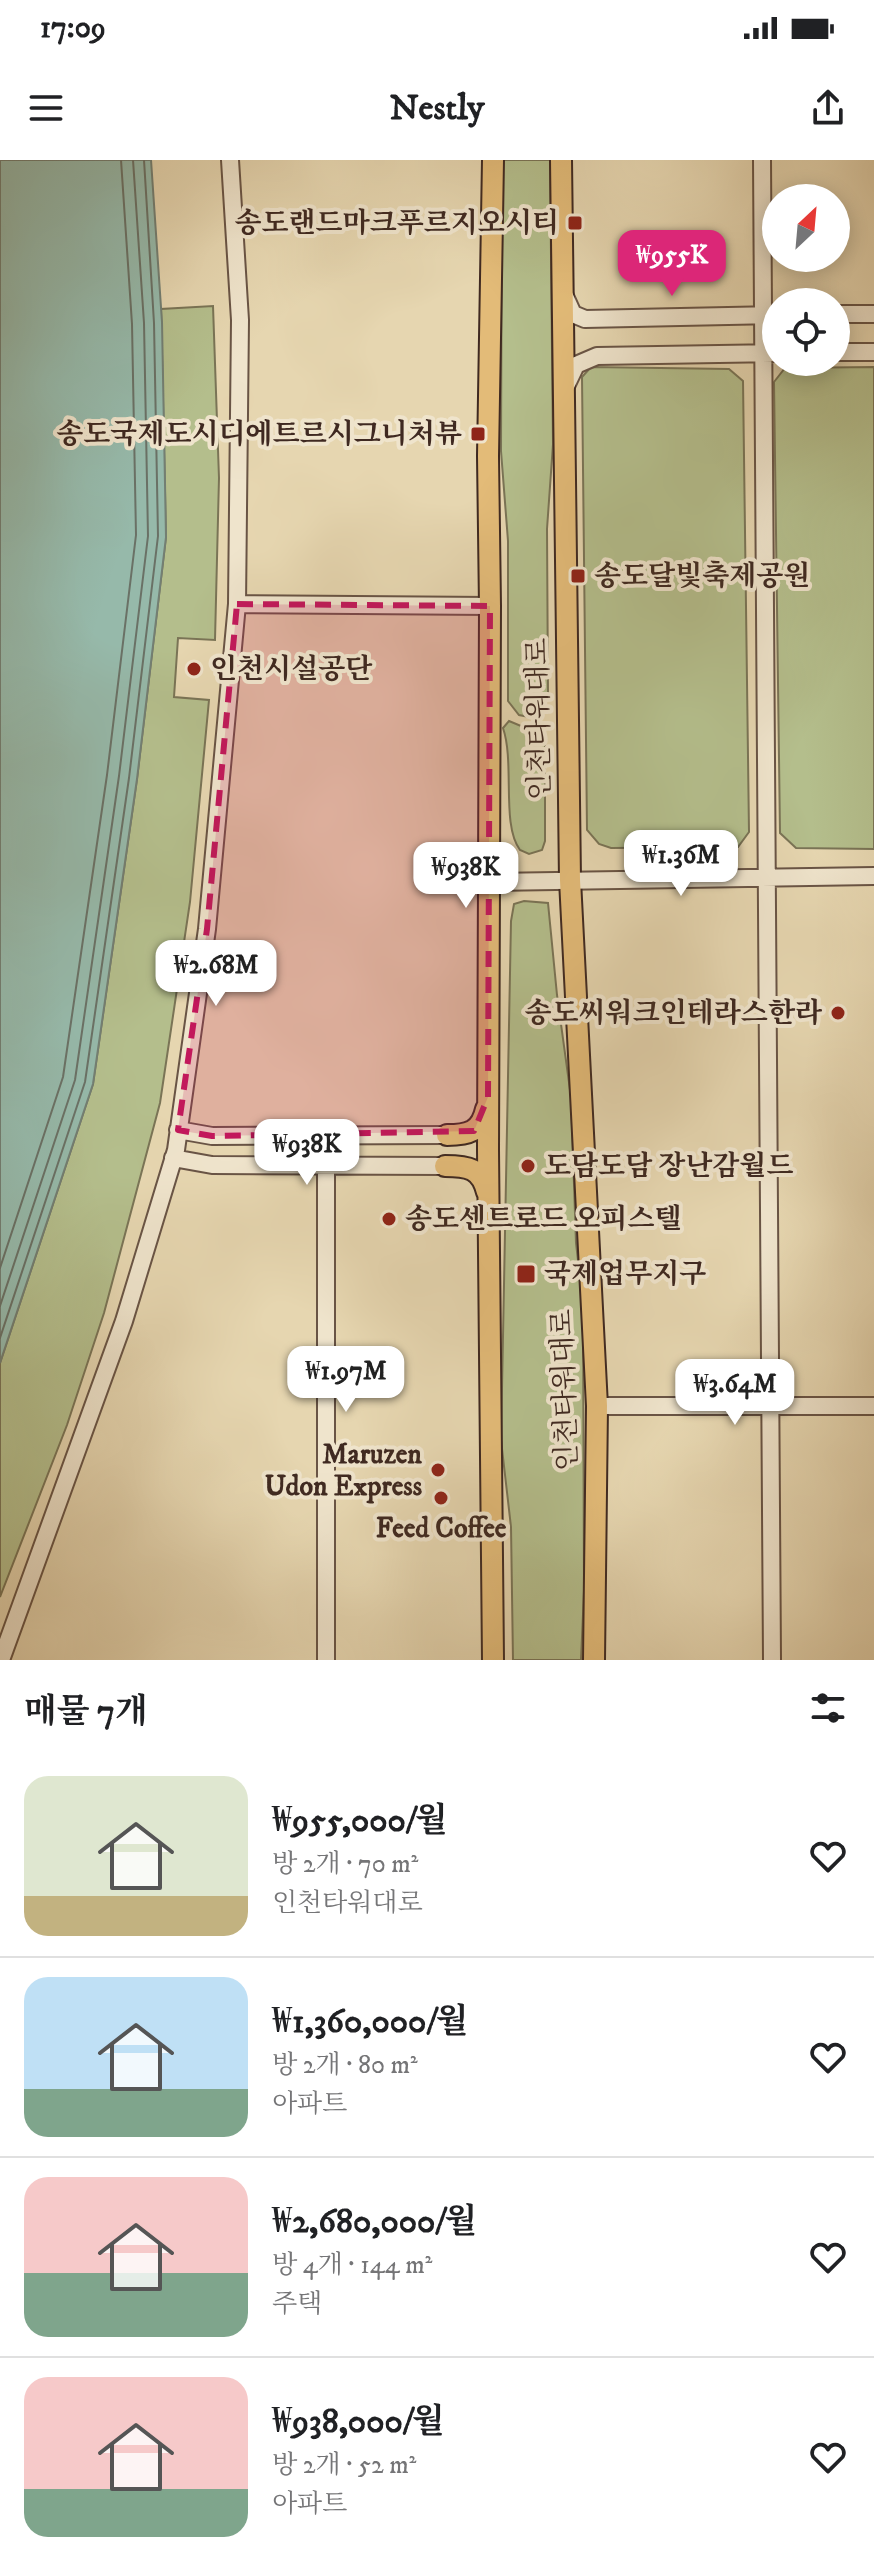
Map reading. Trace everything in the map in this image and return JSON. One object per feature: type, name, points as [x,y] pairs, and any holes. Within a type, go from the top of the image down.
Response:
[{"type":"main road","name":"인천타워대로","points":[[493,160],[488,456],[488,1097],[493,1660]]},
{"type":"main road","name":"인천타워대로","points":[[561,160],[570,880],[597,1406],[594,1660]]},
{"type":"main road","points":[[447,1135],[465,1135],[474,1131],[484,1116],[488,1097]]},
{"type":"main road","points":[[445,1166],[466,1166],[480,1174],[489,1198]]},
{"type":"street","points":[[1,1660],[124,1321],[173,1158],[178,1130],[207,929],[237,604],[240,320],[230,160]]},
{"type":"street","points":[[762,160],[768,288]]},
{"type":"street","points":[[562,285],[570,310],[585,319],[762,315]]},
{"type":"street","points":[[850,314],[874,314]]},
{"type":"street","points":[[850,352],[874,352]]},
{"type":"street","points":[[562,403],[571,373],[576,365],[590,357],[762,353]]},
{"type":"street","points":[[769,376],[772,1660]]},
{"type":"street","points":[[237,604],[490,606]]},
{"type":"street","points":[[488,882],[869,876]]},
{"type":"street","points":[[178,1130],[212,1136],[447,1135]]},
{"type":"street","points":[[326,1135],[326,1660]]},
{"type":"street","points":[[173,1158],[212,1165],[445,1166]]},
{"type":"street","points":[[597,1406],[874,1406]]},
{"type":"highlighted area","points":[[237,604],[490,606],[488,1097],[474,1131],[212,1136],[178,1130],[207,929]]},
{"type":"green space","points":[[502,160],[550,160],[553,444],[547,529],[548,696],[544,708],[529,717],[519,715],[508,701],[508,541],[501,451]]},
{"type":"green space","points":[[213,306],[219,478],[215,640],[178,638],[174,697],[209,700],[190,902],[160,1103],[104,1313],[67,1425],[0,1597],[0,1363],[93,1084],[137,779],[166,537],[161,309]]},
{"type":"green space","points":[[591,367],[729,369],[743,381],[749,832],[738,847],[611,848],[599,844],[587,830],[582,377]]},
{"type":"green space","points":[[850,367],[874,367],[874,849],[796,848],[780,833],[774,382],[779,376],[850,376]]},
{"type":"green space","points":[[509,721],[528,729],[540,725],[545,730],[545,841],[542,850],[529,854],[520,850],[511,825],[508,758],[503,728]]},
{"type":"green space","points":[[524,901],[548,903],[571,1097],[576,1243],[583,1304],[584,1591],[581,1660],[513,1660],[511,1527],[501,1440],[511,921],[514,904]]},
{"type":"water","points":[[0,160],[151,160],[162,322],[166,537],[137,779],[93,1084],[0,1363]]},
{"type":"place","name":"송도랜드마크푸르지오시티","points":[[575,223]]},
{"type":"place","name":"송도국제도시디에트르시그니처뷰","points":[[478,434]]},
{"type":"place","name":"송도달빛축제공원","points":[[578,576]]},
{"type":"place","name":"인천시설공단","points":[[194,669]]},
{"type":"place","name":"송도씨워크인테라스한라","points":[[838,1013]]},
{"type":"place","name":"도담도담 장난감월드","points":[[528,1166]]},
{"type":"place","name":"송도센트로드 오피스텔","points":[[389,1219]]},
{"type":"place","name":"국제업무지구","points":[[526,1274]]},
{"type":"place","name":"Maruzen Udon Express","points":[[438,1470]]},
{"type":"place","name":"Feed Coffee","points":[[441,1498]]}]
